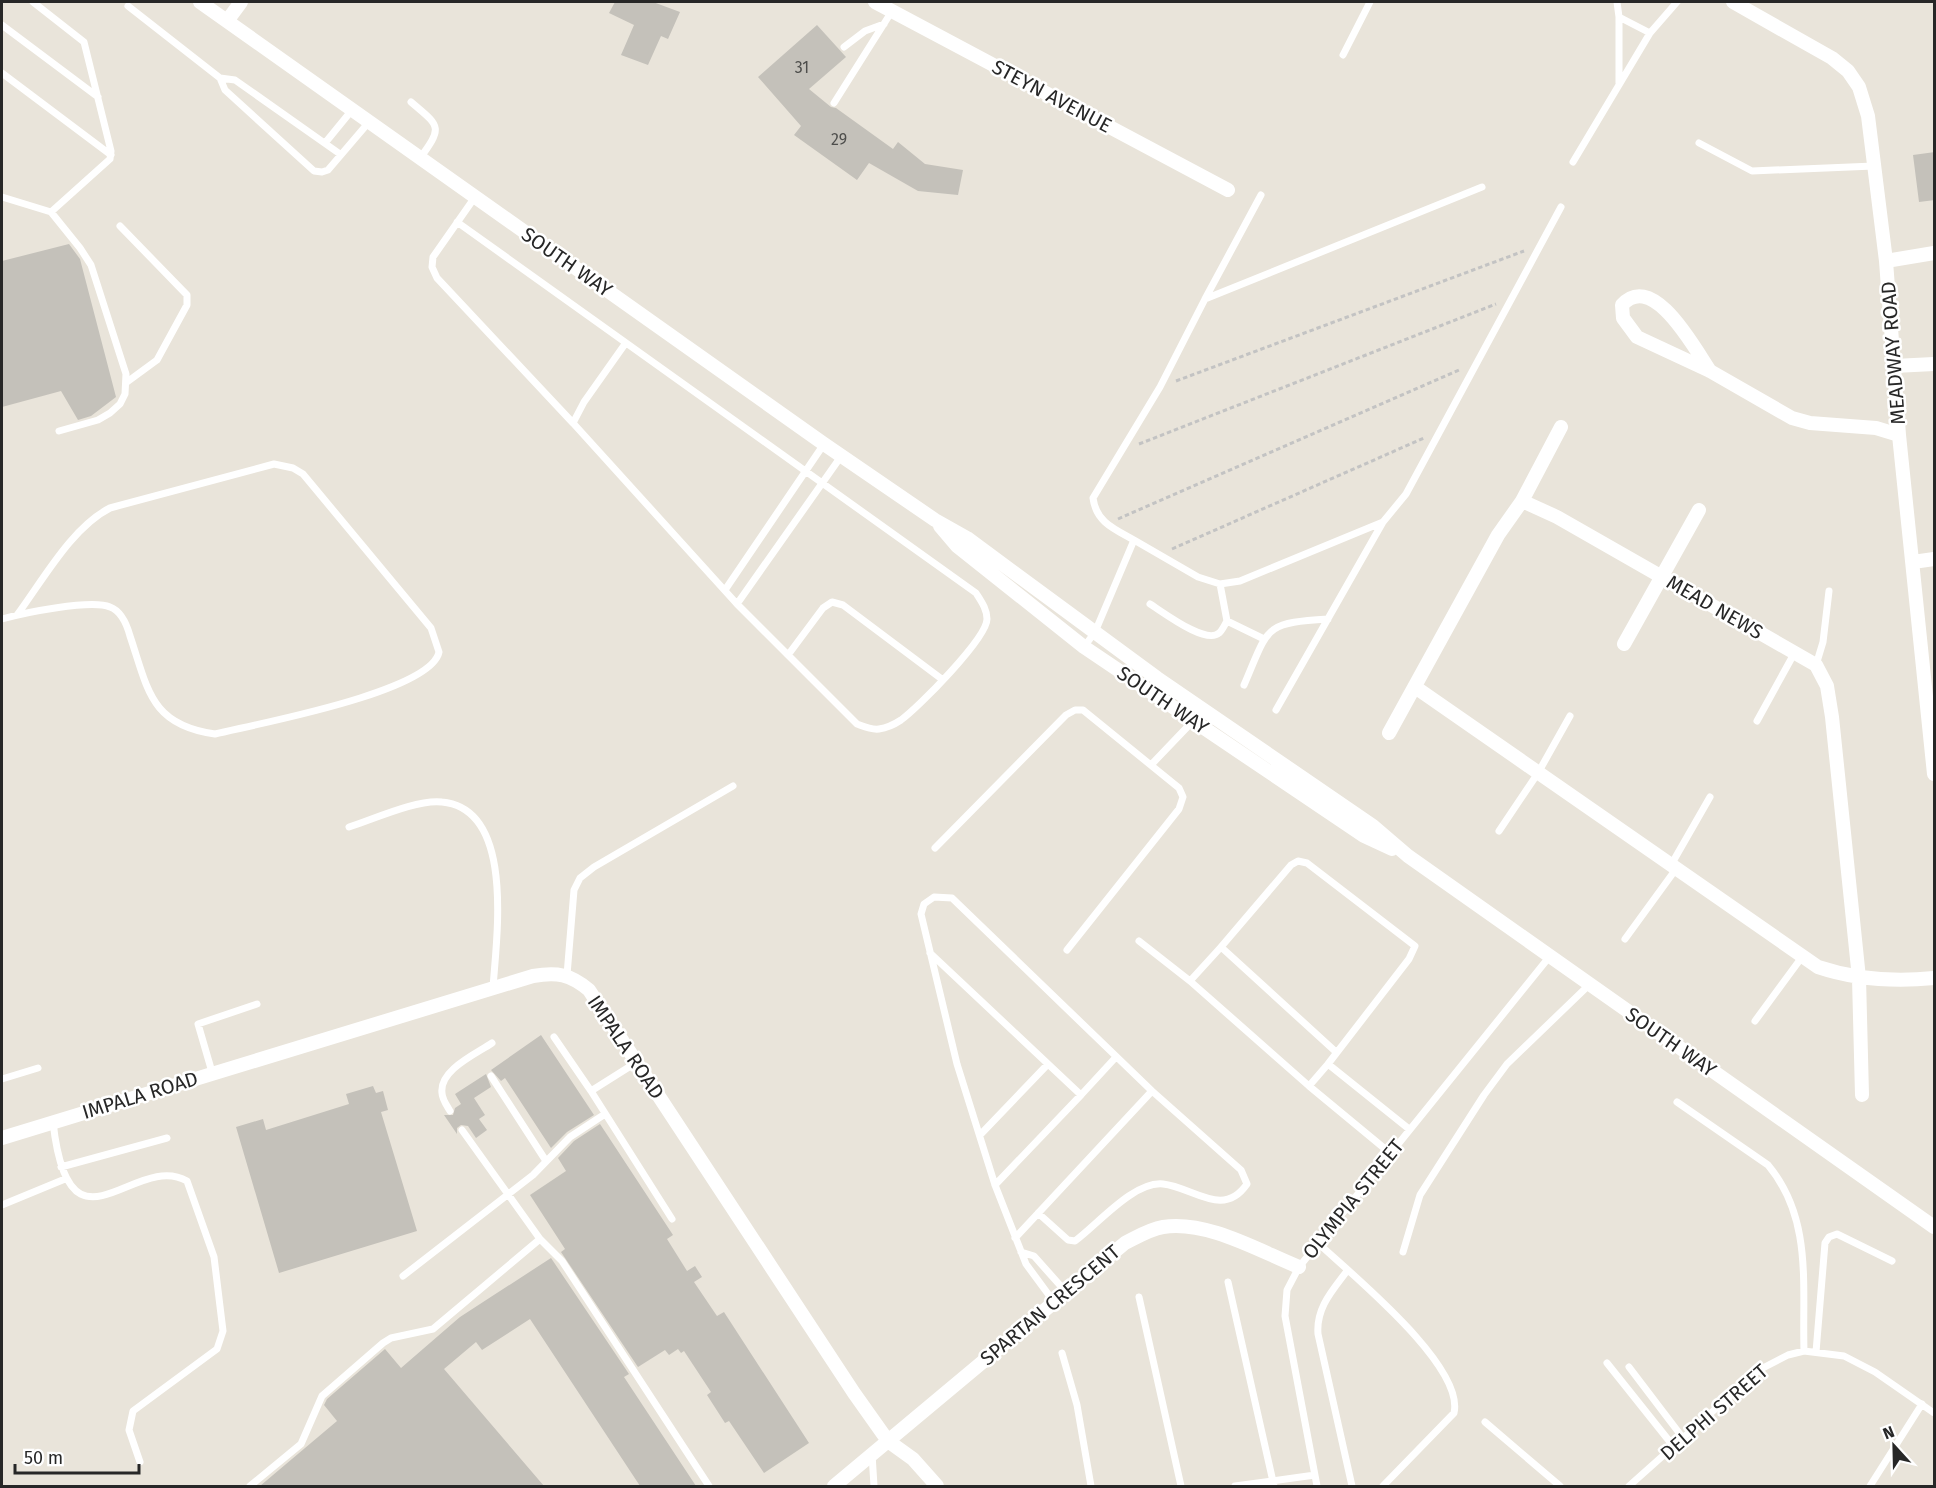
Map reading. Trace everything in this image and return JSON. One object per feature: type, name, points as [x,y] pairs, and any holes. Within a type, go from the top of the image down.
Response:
[{"type":"street","name":"SOUTH WAY","points":[[200,2],[824,444],[935,520],[967,538],[1202,709],[1372,826],[1408,856],[1935,1227]]},
{"type":"street","points":[[228,21],[241,2]]},
{"type":"street","name":"STEYN AVENUE","points":[[875,2],[1228,190]]},
{"type":"street","name":"MEADWAY ROAD","points":[[1733,2],[1832,58],[1848,71],[1864,98],[1886,261],[1899,435],[1935,774]]},
{"type":"street","points":[[1886,261],[1935,253]]},
{"type":"street","points":[[1710,371],[1677,322],[1655,301],[1646,296],[1637,295],[1627,299],[1622,305],[1623,318],[1638,338],[1710,371],[1792,418],[1876,428],[1899,435]]},
{"type":"street","points":[[1894,366],[1935,364]]},
{"type":"street","points":[[1389,733],[1498,535],[1522,501],[1561,427]]},
{"type":"street","name":"MEAD NEWS","points":[[1522,501],[1557,517],[1816,665]]},
{"type":"street","points":[[1624,644],[1699,510]]},
{"type":"street","name":"SOUTH WAY","points":[[935,520],[957,546],[1084,646],[1364,836],[1408,856]]},
{"type":"street","points":[[1913,562],[1935,559]]},
{"type":"street","points":[[1816,665],[1827,686],[1832,717],[1859,978],[1862,1095]]},
{"type":"street","points":[[1415,687],[1818,967],[1859,978],[1884,981],[1935,978]]},
{"type":"street","name":"IMPALA ROAD","points":[[2,1138],[493,988],[548,973],[567,975],[589,990],[807,1323],[888,1441],[913,1459],[937,1486]]},
{"type":"street","name":"SPARTAN CRESCENT","points":[[834,1486],[1125,1243],[1161,1227],[1177,1226],[1212,1231],[1299,1267]]},
{"type":"lane","points":[[33,2],[84,42],[111,154],[110,159],[51,212]]},
{"type":"lane","points":[[1343,55],[1370,2]]},
{"type":"lane","points":[[1617,2],[1620,84]]},
{"type":"lane","points":[[1573,162],[1650,33],[1677,2]]},
{"type":"lane","points":[[128,6],[220,78],[225,90],[314,171],[328,170],[369,122]]},
{"type":"lane","points":[[834,103],[892,11]]},
{"type":"lane","points":[[1619,17],[1650,33]]},
{"type":"lane","points":[[844,47],[865,31],[884,24]]},
{"type":"lane","points":[[2,25],[99,97]]},
{"type":"lane","points":[[2,73],[111,154]]},
{"type":"lane","points":[[220,78],[236,80],[340,154]]},
{"type":"lane","points":[[411,102],[432,120],[436,129],[436,137],[420,158]]},
{"type":"lane","points":[[325,143],[352,110]]},
{"type":"lane","points":[[1699,143],[1752,171],[1874,166]]},
{"type":"lane","points":[[1205,299],[1482,187]]},
{"type":"lane","points":[[1261,195],[1161,387],[1092,498],[1094,508],[1106,525],[1198,577],[1220,584],[1240,581],[1383,522]]},
{"type":"lane","points":[[2,196],[51,212],[91,265],[119,349],[127,382],[120,404],[98,420],[59,431]]},
{"type":"lane","points":[[457,222],[976,593],[983,603],[987,619],[982,633],[942,680],[900,721],[880,729],[869,729],[857,724],[737,604],[573,423],[437,278],[432,267],[433,257],[457,222],[475,197]]},
{"type":"lane","points":[[1276,710],[1383,522],[1406,494],[1561,207]]},
{"type":"lane","points":[[120,226],[187,295],[188,305],[157,360],[127,382]]},
{"type":"lane","points":[[573,423],[584,402],[625,344]]},
{"type":"lane","points":[[725,591],[824,444]]},
{"type":"lane","points":[[737,604],[842,455]]},
{"type":"lane","points":[[2,619],[92,604],[115,610],[128,628],[153,701],[181,725],[195,731],[215,734],[387,691],[433,666],[439,652],[431,628],[326,501],[303,474],[284,465],[263,467],[110,508],[99,513],[81,528],[17,615]]},
{"type":"lane","points":[[1084,646],[1095,632],[1134,540]]},
{"type":"lane","points":[[1150,604],[1201,635],[1211,637],[1220,633],[1227,621],[1220,584]]},
{"type":"lane","points":[[1816,665],[1823,642],[1829,591]]},
{"type":"lane","points":[[788,655],[823,608],[832,602],[843,605],[942,680]]},
{"type":"lane","points":[[1244,685],[1264,639],[1272,628],[1289,621],[1328,619]]},
{"type":"lane","points":[[1227,621],[1264,639]]},
{"type":"lane","points":[[1757,721],[1795,652]]},
{"type":"lane","points":[[1151,765],[1202,709]]},
{"type":"lane","points":[[935,848],[1066,715],[1075,710],[1083,710],[1179,788],[1183,797],[1179,809],[1067,950]]},
{"type":"lane","points":[[1499,831],[1538,773],[1570,716]]},
{"type":"lane","points":[[567,975],[574,890],[580,878],[594,867],[733,786]]},
{"type":"lane","points":[[1625,939],[1673,867],[1710,797]]},
{"type":"lane","points":[[349,827],[418,805],[440,801],[466,811],[479,824],[492,852],[499,890],[493,988]]},
{"type":"lane","points":[[1190,981],[1291,865],[1298,861],[1307,863],[1412,941],[1414,946],[1410,959],[1309,1086]]},
{"type":"lane","points":[[1038,1213],[1068,1240],[1075,1241],[1136,1191],[1148,1185],[1164,1184],[1209,1199],[1230,1200],[1240,1194],[1247,1184],[1241,1170],[1152,1091],[952,898],[934,897],[924,904],[921,914],[957,1064],[995,1185],[1015,1238],[1026,1264],[1054,1302]]},
{"type":"lane","points":[[1139,941],[1190,981],[1309,1086],[1390,1153]]},
{"type":"lane","points":[[1221,947],[1336,1052]]},
{"type":"lane","points":[[930,953],[1082,1095]]},
{"type":"lane","name":"OLYMPIA STREET","points":[[1317,1486],[1285,1316],[1287,1290],[1299,1267],[1550,956]]},
{"type":"lane","points":[[1755,1022],[1802,957]]},
{"type":"lane","points":[[1403,1252],[1420,1195],[1484,1095],[1507,1064],[1590,984]]},
{"type":"lane","points":[[212,1072],[198,1024],[257,1004]]},
{"type":"lane","points":[[554,1037],[591,1090],[672,1219]]},
{"type":"lane","points":[[450,1111],[442,1095],[443,1083],[450,1072],[492,1043]]},
{"type":"lane","points":[[995,1185],[1116,1057]]},
{"type":"lane","points":[[591,1090],[637,1062]]},
{"type":"lane","points":[[980,1135],[1048,1064]]},
{"type":"lane","points":[[1328,1064],[1409,1129]]},
{"type":"lane","points":[[2,1079],[38,1068]]},
{"type":"lane","points":[[492,1076],[546,1161]]},
{"type":"lane","points":[[1015,1238],[1152,1091]]},
{"type":"lane","points":[[1677,1102],[1768,1165],[1786,1193],[1799,1224],[1803,1246],[1804,1351]]},
{"type":"lane","points":[[403,1276],[533,1175],[570,1137],[605,1113]]},
{"type":"lane","points":[[53,1122],[65,1179],[71,1188],[87,1197],[113,1192],[158,1177],[177,1175],[187,1181],[214,1257],[224,1331],[217,1349],[133,1411],[129,1430],[140,1462]]},
{"type":"lane","points":[[462,1130],[540,1239],[562,1261],[709,1486]]},
{"type":"lane","points":[[61,1167],[167,1138]]},
{"type":"lane","points":[[2,1205],[65,1179]]},
{"type":"lane","points":[[1816,1352],[1825,1243],[1829,1237],[1837,1234],[1892,1261]]},
{"type":"lane","points":[[250,1486],[301,1444],[322,1396],[375,1350],[391,1338],[434,1329],[540,1239]]},
{"type":"lane","points":[[1318,1243],[1421,1340],[1451,1388],[1456,1403],[1454,1413],[1383,1486]]},
{"type":"lane","points":[[1021,1252],[1034,1256],[1066,1292]]},
{"type":"lane","points":[[1347,1270],[1321,1308],[1317,1320],[1318,1334],[1352,1486]]},
{"type":"lane","points":[[1228,1282],[1273,1484]]},
{"type":"lane","points":[[1138,1297],[1181,1486]]},
{"type":"lane","name":"DELPHI STREET","points":[[1629,1486],[1759,1370],[1773,1361],[1804,1351],[1844,1356],[1875,1372],[1935,1413]]},
{"type":"lane","points":[[1062,1353],[1077,1405],[1091,1486]]},
{"type":"lane","points":[[1607,1363],[1674,1447]]},
{"type":"lane","points":[[1629,1367],[1683,1438]]},
{"type":"lane","points":[[1870,1486],[1922,1404]]},
{"type":"lane","points":[[1485,1422],[1560,1486]]},
{"type":"lane","points":[[872,1454],[874,1486]]},
{"type":"lane","points":[[1235,1486],[1273,1484],[1315,1475]]},
{"type":"path","points":[[1161,387],[1540,244]]},
{"type":"path","points":[[1118,453],[1512,297]]},
{"type":"path","points":[[1106,525],[1477,362]]},
{"type":"path","points":[[1159,555],[1440,431]]},
{"type":"building","points":[[615,2],[653,2],[680,12],[668,39],[661,36],[648,65],[621,55],[634,25],[609,13]]},
{"type":"building","points":[[817,25],[846,57],[809,89],[831,107],[836,108],[893,149],[898,142],[925,164],[963,170],[958,195],[918,191],[869,163],[857,180],[794,135],[801,126],[758,77]]},
{"type":"building","points":[[1935,152],[1935,200],[1919,202],[1913,155]]},
{"type":"building","points":[[69,244],[80,259],[116,397],[91,416],[78,420],[61,391],[2,407],[2,261]]},
{"type":"building","points":[[541,1035],[594,1115],[567,1132],[551,1148],[505,1078],[501,1081],[491,1070]]},
{"type":"building","points":[[486,1074],[491,1087],[474,1098],[485,1115],[479,1119],[487,1130],[476,1138],[468,1126],[461,1125],[457,1128],[457,1134],[444,1115],[453,1115],[455,1108],[461,1104],[455,1094]]},
{"type":"building","points":[[373,1086],[376,1093],[383,1091],[388,1110],[381,1112],[417,1231],[279,1273],[236,1127],[263,1119],[266,1130],[349,1104],[346,1094]]},
{"type":"building","points":[[600,1124],[673,1235],[667,1239],[687,1271],[695,1266],[702,1277],[694,1282],[717,1316],[724,1312],[809,1443],[764,1473],[729,1421],[725,1423],[707,1395],[711,1392],[684,1351],[681,1353],[678,1349],[669,1355],[665,1350],[638,1367],[561,1252],[565,1249],[530,1195],[566,1171],[558,1158],[574,1141]]},
{"type":"building","points":[[551,1258],[629,1374],[624,1377],[696,1486],[640,1486],[530,1319],[482,1350],[476,1342],[444,1369],[544,1486],[260,1486],[337,1421],[324,1405],[327,1399],[385,1349],[401,1368],[460,1317]]}]
